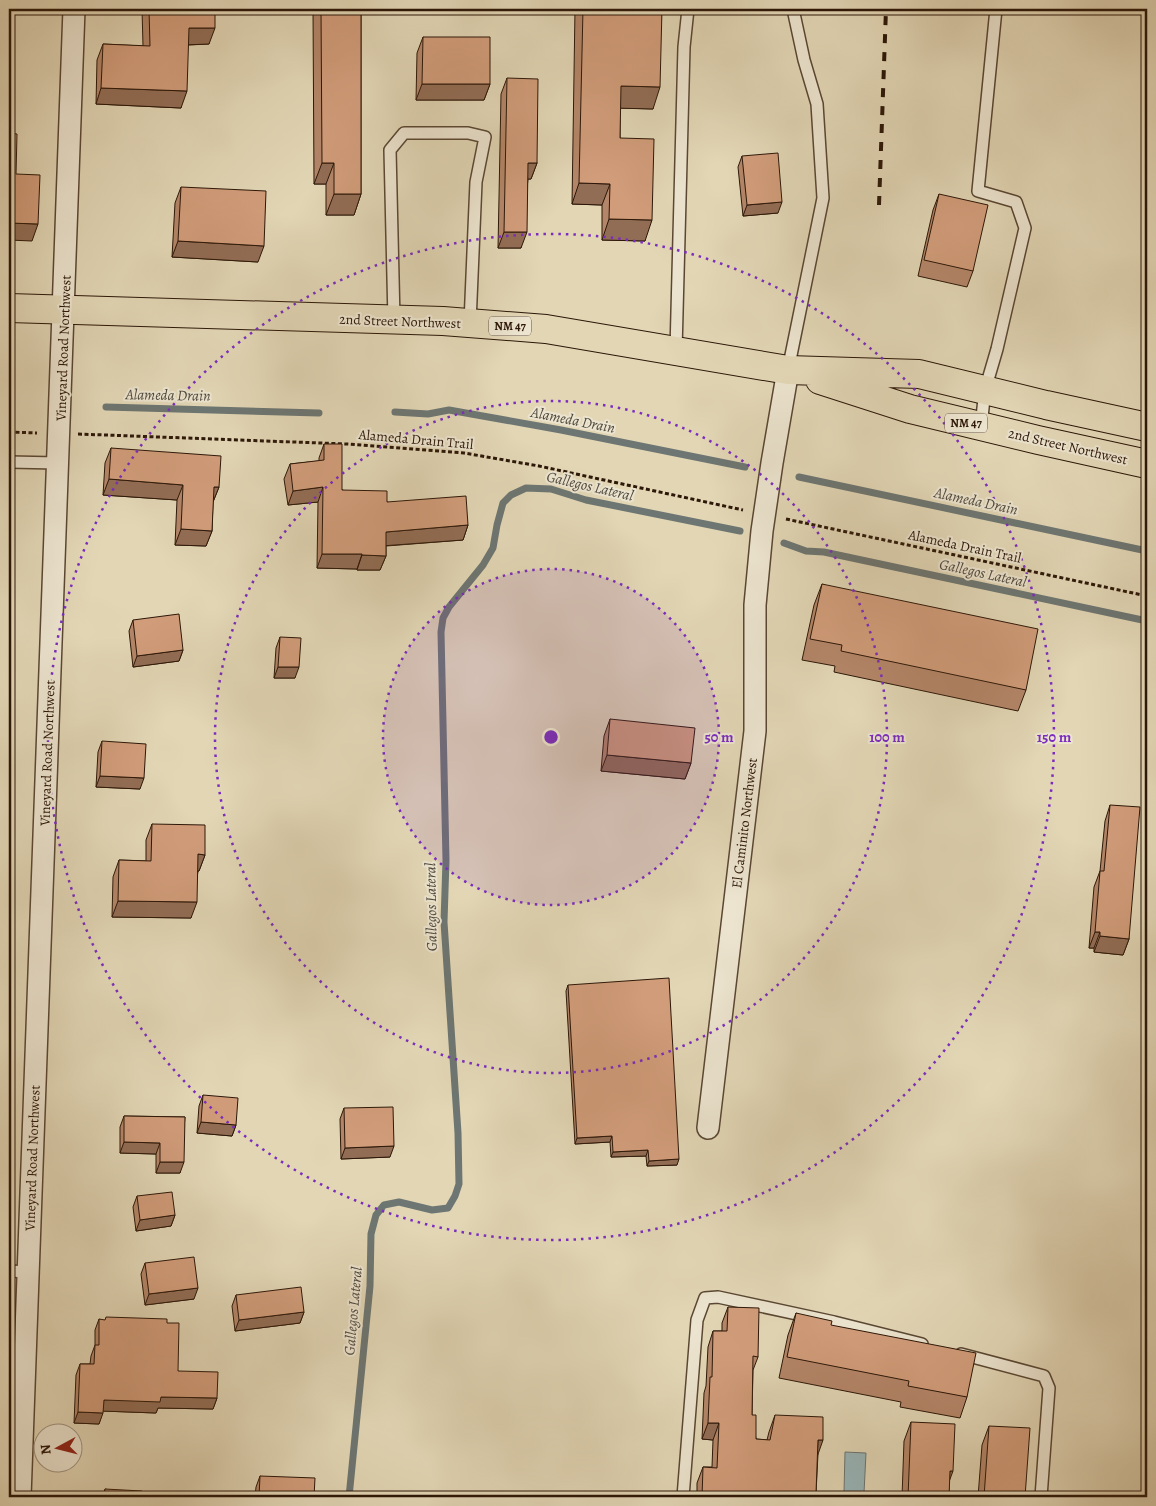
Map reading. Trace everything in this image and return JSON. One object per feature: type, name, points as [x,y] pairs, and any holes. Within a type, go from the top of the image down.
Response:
[{"type":"main road","name":"2nd Street Northwest","points":[[9,308],[394,320],[546,329],[788,370],[910,409],[1147,464]]},
{"type":"main road","name":"2nd Street Northwest","points":[[788,370],[919,374],[1147,428]]},
{"type":"street","name":"Vineyard Road Northwest","points":[[20,1497],[17,1376],[18,1272],[58,463],[74,9]]},
{"type":"street","name":"El Caminito Northwest","points":[[708,1128],[755,731],[755,605],[762,531],[788,370]]},
{"type":"lane","points":[[676,350],[684,57],[688,9]]},
{"type":"lane","points":[[788,370],[823,198],[817,104],[804,60],[793,9]]},
{"type":"lane","points":[[981,426],[985,390],[997,349],[1025,228],[1016,202],[978,191],[996,9]]},
{"type":"lane","points":[[394,320],[390,150],[404,133],[468,133],[485,137],[476,182],[470,323]]},
{"type":"lane","points":[[9,462],[58,463]]},
{"type":"lane","points":[[683,1497],[697,1320],[705,1298],[718,1297],[834,1322],[929,1346]]},
{"type":"lane","points":[[948,1350],[1044,1376],[1049,1388],[1041,1497]]},
{"type":"path","points":[[9,432],[41,433]]},
{"type":"path","name":"Alameda Drain Trail","points":[[77,434],[347,444],[464,453],[539,466],[748,511]]},
{"type":"path","name":"Alameda Drain Trail","points":[[778,517],[1147,596]]},
{"type":"water","points":[[845,1452],[866,1453],[864,1493],[844,1492]]},
{"type":"building","points":[[149,9],[215,9],[215,28],[189,28],[187,91],[101,88],[103,44],[150,46]]},
{"type":"building","points":[[321,9],[361,9],[361,194],[334,194],[334,163],[322,163]]},
{"type":"building","points":[[583,9],[662,9],[660,87],[621,86],[620,138],[654,139],[652,220],[609,219],[610,184],[579,183]]},
{"type":"building","points":[[423,37],[490,37],[490,84],[422,84]]},
{"type":"building","points":[[507,78],[538,79],[537,163],[528,163],[527,232],[504,232]]},
{"type":"building","points":[[9,133],[17,134],[16,174],[40,175],[38,224],[9,223]]},
{"type":"building","points":[[778,153],[782,202],[747,205],[742,156]]},
{"type":"building","points":[[181,187],[266,191],[264,246],[178,241]]},
{"type":"building","points":[[939,194],[988,205],[973,271],[924,260]]},
{"type":"building","points":[[324,444],[342,444],[342,490],[387,491],[387,502],[466,496],[468,525],[386,532],[386,556],[322,554],[323,487],[293,491],[290,464],[324,460]]},
{"type":"building","points":[[111,448],[221,456],[219,487],[214,487],[212,531],[181,529],[183,485],[109,479]]},
{"type":"building","points":[[9,554],[11,554],[11,601],[9,601]]},
{"type":"building","points":[[822,584],[1038,629],[1026,690],[841,651],[842,645],[810,639]]},
{"type":"building","points":[[179,614],[183,650],[137,656],[133,620]]},
{"type":"building","points":[[280,637],[301,638],[299,667],[278,667]]},
{"type":"building","points":[[610,719],[695,728],[691,763],[607,755]]},
{"type":"building","points":[[102,741],[146,744],[144,778],[100,776]]},
{"type":"building","points":[[1110,805],[1140,807],[1129,939],[1100,936],[1100,932],[1095,932],[1100,871],[1104,871]]},
{"type":"building","points":[[152,824],[205,825],[205,855],[198,854],[197,902],[118,901],[119,860],[151,861]]},
{"type":"building","points":[[669,978],[679,1159],[649,1161],[648,1150],[613,1152],[612,1136],[577,1138],[568,985]]},
{"type":"building","points":[[203,1095],[238,1098],[236,1125],[201,1122]]},
{"type":"building","points":[[393,1107],[394,1146],[345,1148],[344,1108]]},
{"type":"building","points":[[124,1116],[185,1117],[184,1162],[160,1162],[160,1143],[124,1142]]},
{"type":"building","points":[[172,1192],[175,1215],[140,1220],[137,1196]]},
{"type":"building","points":[[194,1257],[198,1288],[149,1294],[145,1263]]},
{"type":"building","points":[[301,1287],[304,1312],[239,1320],[236,1295]]},
{"type":"building","points":[[728,1307],[759,1308],[758,1357],[753,1356],[752,1415],[756,1415],[756,1439],[770,1440],[775,1415],[823,1417],[823,1440],[818,1440],[816,1493],[873,1493],[873,1497],[702,1497],[703,1467],[717,1468],[719,1423],[708,1423],[713,1331],[727,1331]]},
{"type":"building","points":[[796,1313],[832,1321],[831,1325],[976,1353],[967,1397],[908,1386],[909,1381],[787,1357]]},
{"type":"building","points":[[106,1317],[167,1319],[167,1323],[179,1323],[178,1371],[218,1372],[217,1398],[161,1397],[160,1402],[104,1400],[103,1413],[78,1412],[80,1364],[94,1364],[95,1345],[99,1345],[99,1319],[105,1320]]},
{"type":"building","points":[[911,1422],[955,1424],[953,1471],[950,1471],[949,1497],[908,1497]]},
{"type":"building","points":[[989,1426],[1030,1428],[1025,1497],[984,1497]]},
{"type":"building","points":[[260,1476],[315,1478],[314,1497],[259,1497]]},
{"type":"building","points":[[105,1489],[142,1491],[142,1497],[104,1497]]},
{"type":"waterway","name":"Alameda Drain","points":[[106,407],[319,413]]},
{"type":"waterway","name":"Alameda Drain","points":[[395,412],[428,414],[449,410],[561,430],[745,467]]},
{"type":"waterway","name":"Alameda Drain","points":[[799,477],[1147,551]]},
{"type":"waterway","name":"Gallegos Lateral","points":[[349,1497],[370,1286],[371,1234],[376,1215],[384,1205],[399,1202],[432,1210],[448,1208],[459,1184],[458,1133],[444,922],[446,860],[441,632],[443,618],[449,607],[483,565],[493,548],[503,503],[511,495],[526,488],[551,489],[586,500],[740,531]]},
{"type":"waterway","name":"Gallegos Lateral","points":[[784,543],[806,551],[824,552],[1147,621]]},
{"type":"railway","points":[[879,205],[886,9]]}]
